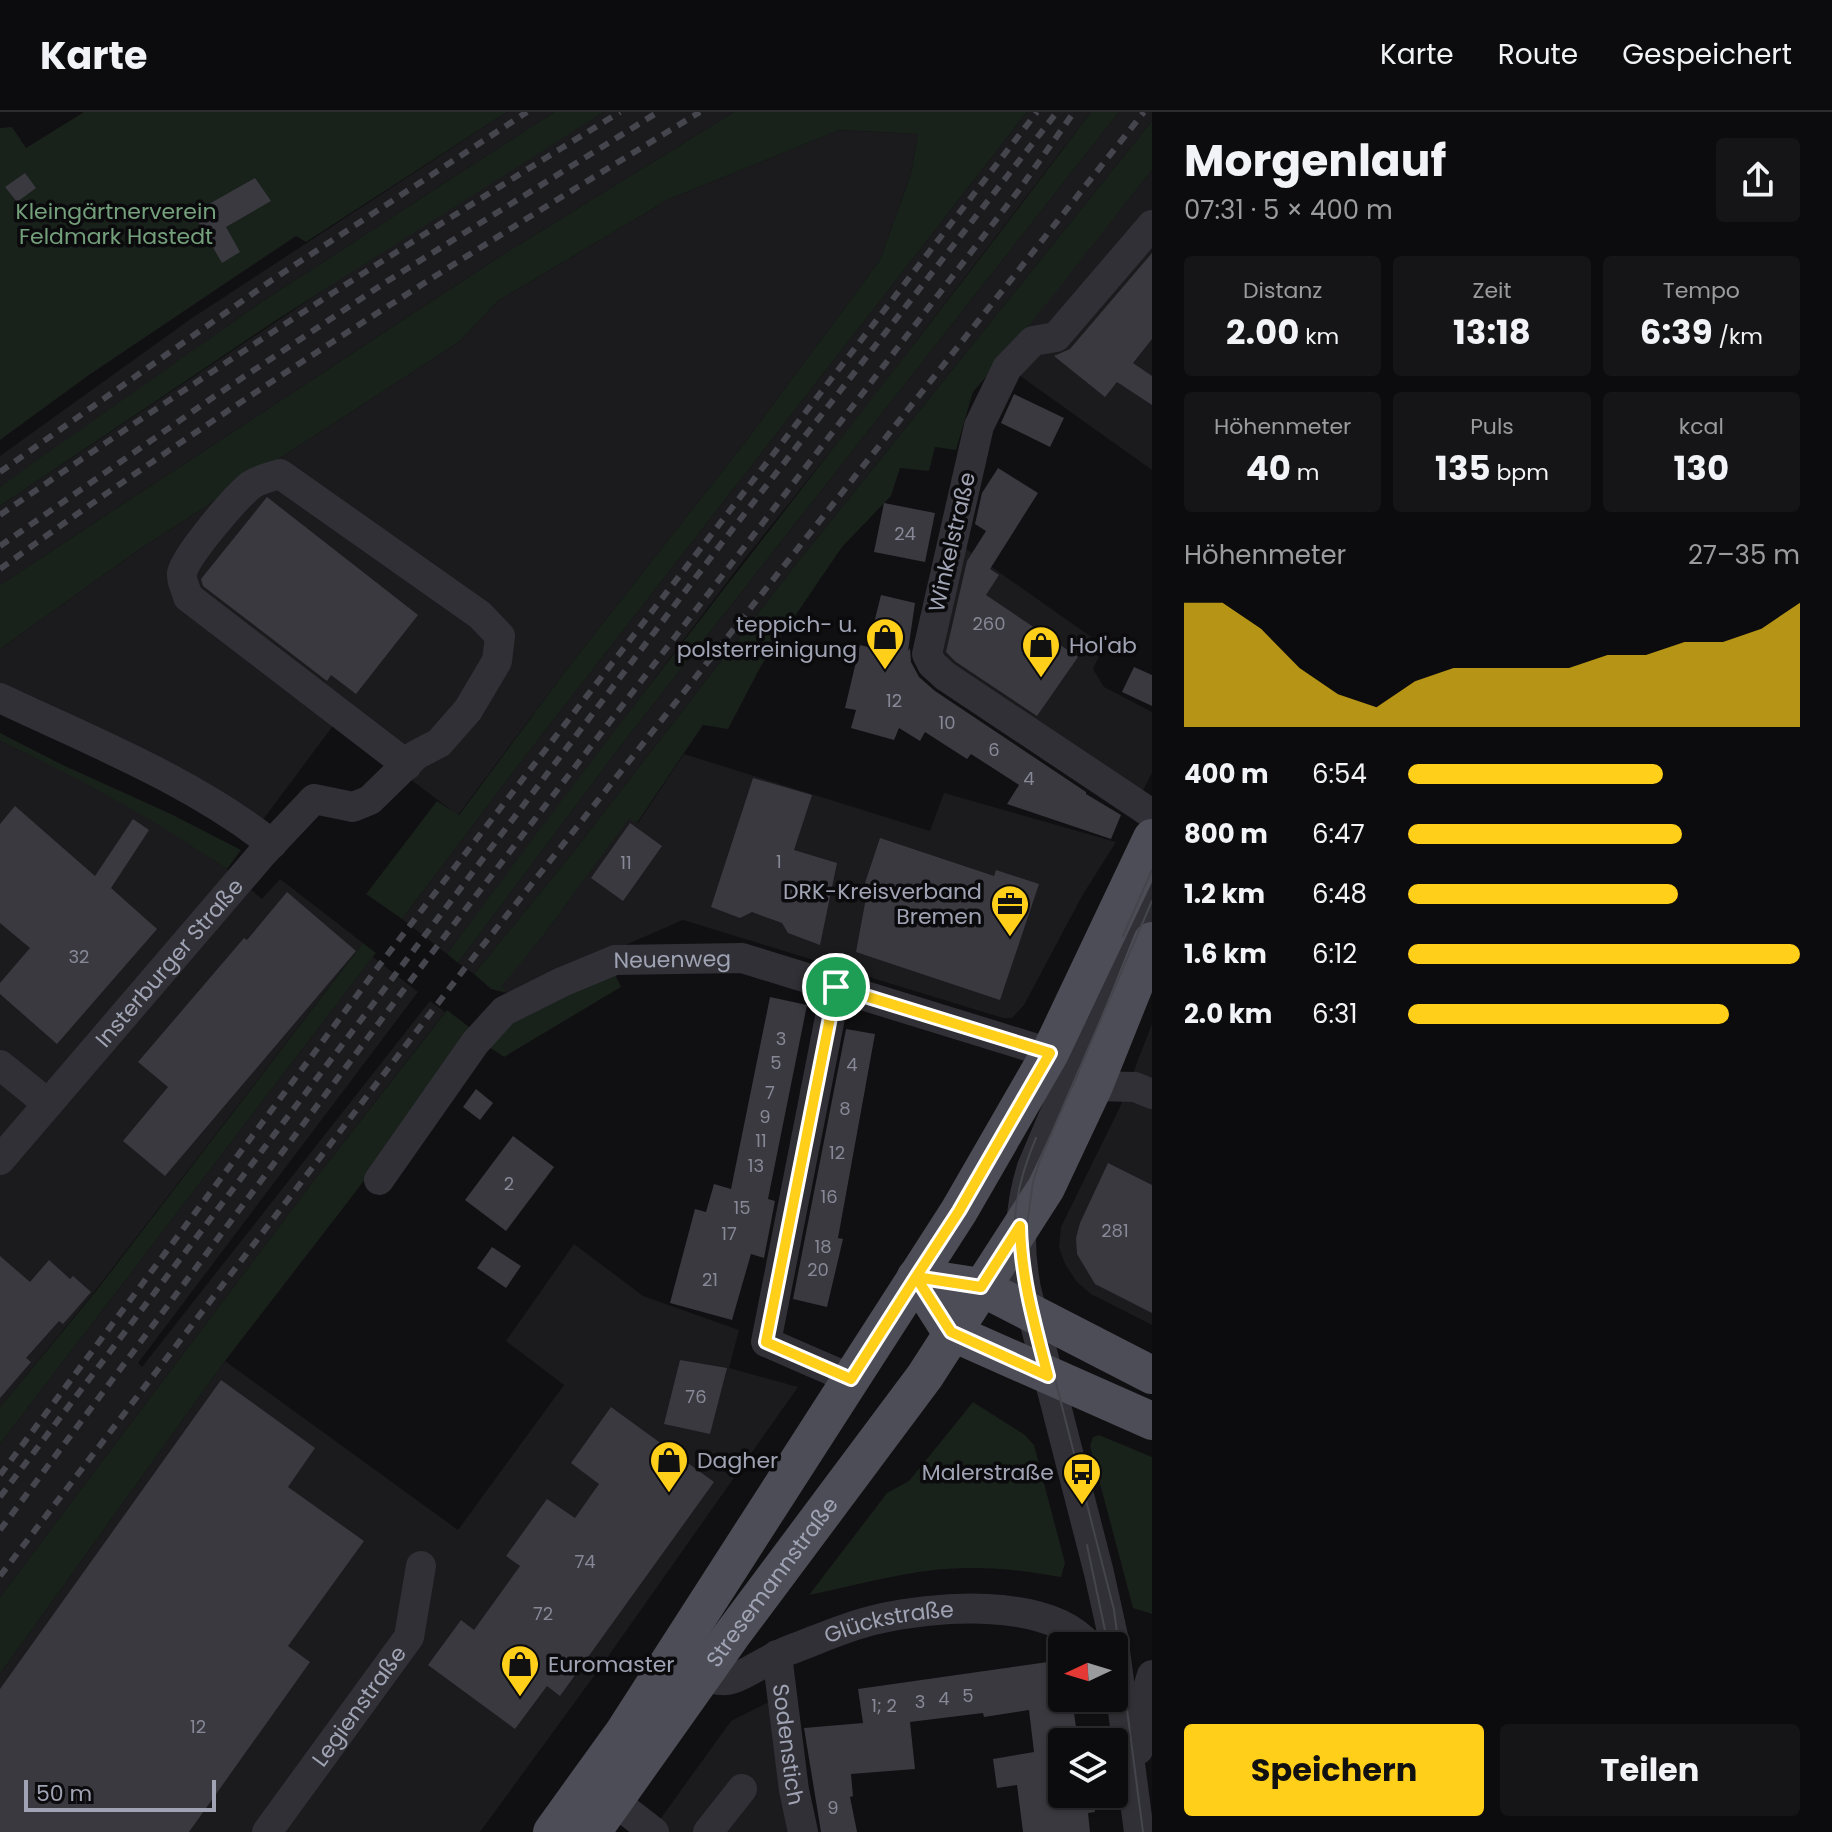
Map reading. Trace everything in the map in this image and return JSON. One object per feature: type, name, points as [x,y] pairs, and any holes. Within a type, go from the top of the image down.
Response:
[{"type":"main road","name":"Stresemannstraße","points":[[552,1832],[624,1732],[959,1211],[1050,1053],[1152,838]]},
{"type":"main road","name":"Stresemannstraße","points":[[592,1832],[911,1396],[1046,1188],[1094,1086],[1150,951]]},
{"type":"main road","points":[[916,1277],[981,1287],[1152,1375]]},
{"type":"main road","points":[[916,1277],[951,1332],[1152,1421]]},
{"type":"street","name":"Winkelstraße","points":[[1152,225],[1056,337],[1033,341],[1007,368],[979,426],[927,654],[932,664],[945,676],[1152,814]]},
{"type":"street","points":[[280,474],[480,615],[500,636],[497,661],[468,710],[439,743],[416,755],[407,765],[188,597],[181,577],[186,563],[219,519],[251,485],[280,474]]},
{"type":"street","points":[[0,698],[123,754],[197,793],[272,844]]},
{"type":"street","name":"Insterburger Straße","points":[[0,1160],[314,799],[353,807],[370,800],[407,765]]},
{"type":"street","points":[[1112,1632],[1032,1315],[1021,1260],[1020,1226],[1024,1190],[1032,1167],[1152,885]]},
{"type":"street","name":"Neuenweg","points":[[379,1180],[486,1029],[504,1011],[615,960],[742,958],[1050,1053]]},
{"type":"street","points":[[836,987],[766,1342],[851,1379]]},
{"type":"street","points":[[0,1065],[47,1103]]},
{"type":"street","points":[[1094,1086],[1135,1087],[1152,1094]]},
{"type":"street","name":"Legienstraße","points":[[267,1832],[409,1637],[421,1566]]},
{"type":"street","name":"Glückstraße","points":[[703,1677],[728,1681],[777,1655],[872,1620],[935,1610],[1013,1611],[1049,1618],[1071,1632]]},
{"type":"street","name":"Sodenstich","points":[[777,1655],[794,1790],[803,1832]]},
{"type":"street","points":[[1138,1822],[1138,1748],[1152,1675]]},
{"type":"street","points":[[1121,1712],[1138,1822]]},
{"type":"street","points":[[708,1832],[742,1789]]},
{"type":"street","points":[[614,1801],[654,1832]]},
{"type":"shaded area","points":[[507,112],[554,112],[257,305],[0,487],[0,456],[192,318]]},
{"type":"shaded area","points":[[604,112],[734,112],[499,257],[0,585],[0,506],[406,235]]},
{"type":"shaded area","points":[[1027,112],[1091,112],[866,407],[743,561],[447,954],[402,919]]},
{"type":"shaded area","points":[[1119,112],[1152,112],[1152,121],[793,568],[574,851],[474,974],[458,963],[626,739]]},
{"type":"shaded area","points":[[840,130],[918,134],[911,174],[880,260],[746,441],[567,669],[458,815],[335,723],[262,821],[0,684],[0,649],[137,551],[459,342],[498,301],[669,199]]},
{"type":"shaded area","points":[[1152,170],[1152,470],[999,361]]},
{"type":"shaded area","points":[[959,544],[1104,646],[1093,669],[1104,687],[1152,712],[1152,773],[1140,796],[939,665]]},
{"type":"shaded area","points":[[0,741],[58,768],[167,828],[227,869],[262,899],[280,879],[363,943],[95,1291],[0,1407]]},
{"type":"shaded area","points":[[684,754],[930,831],[944,793],[1116,842],[1082,896],[1024,1005],[1012,1018],[1003,1018],[683,920],[522,990],[507,993],[501,986],[543,936],[629,818],[638,823]]},
{"type":"shaded area","points":[[373,957],[418,992],[138,1363],[142,1367],[430,1001],[445,1012],[0,1597],[0,1444]]},
{"type":"shaded area","points":[[1152,1024],[1152,1325],[1091,1294],[1077,1282],[1065,1264],[1059,1247],[1061,1227],[1120,1107]]},
{"type":"shaded area","points":[[574,1244],[643,1296],[739,1330],[729,1368],[798,1387],[480,1832],[0,1832],[0,1674],[225,1361],[458,1530],[564,1385],[506,1341]]},
{"type":"shaded area","points":[[787,1693],[810,1832],[651,1832],[731,1721]]},
{"type":"green space","name":"Kleingärtnerverein Feldmark Hastedt","points":[[84,112],[507,112],[306,242],[296,236],[89,375],[0,440],[0,128],[12,127],[26,148]]},
{"type":"green space","points":[[554,112],[604,112],[272,323],[0,506],[0,487],[23,470],[257,305]]},
{"type":"green space","points":[[734,112],[1027,112],[402,919],[366,894],[437,801],[459,815],[567,669],[746,441],[880,260],[911,174],[918,134],[840,130],[669,199],[498,301],[459,342],[137,551],[0,649],[0,585],[499,257]]},
{"type":"green space","points":[[1091,112],[1119,112],[626,739],[458,963],[447,954]]},
{"type":"green space","points":[[1152,121],[1152,170],[973,392],[956,450],[935,447],[929,471],[900,468],[891,496],[842,547],[761,666],[728,729],[703,725],[637,823],[629,819],[502,986],[507,993],[491,989],[474,974],[574,851],[793,568]]},
{"type":"green space","points":[[0,733],[241,850],[227,869],[116,800],[0,741]]},
{"type":"green space","points":[[363,943],[376,953],[0,1444],[0,1407],[96,1291]]},
{"type":"green space","points":[[612,968],[621,987],[504,1057],[483,1043],[497,1028]]},
{"type":"green space","points":[[447,1010],[473,1030],[357,1190],[225,1361],[0,1674],[0,1597],[315,1179]]},
{"type":"green space","points":[[973,1402],[1025,1435],[1034,1445],[1065,1563],[1061,1577],[985,1568],[953,1568],[891,1577],[809,1595],[887,1493],[909,1481]]},
{"type":"green space","points":[[1099,1435],[1152,1457],[1152,1614],[1133,1608],[1090,1446],[1093,1437]]},
{"type":"building","points":[[25,173],[36,188],[17,202],[5,187]]},
{"type":"building","points":[[255,178],[271,201],[226,227],[240,252],[222,263],[193,213]]},
{"type":"building","points":[[1152,253],[1152,339],[1133,363],[1152,376],[1152,405],[1117,382],[1105,397],[1054,356],[1070,349]]},
{"type":"building","points":[[1014,394],[1064,418],[1050,447],[1001,423]]},
{"type":"building","points":[[998,468],[1038,493],[990,569],[999,575],[986,595],[1078,657],[1037,716],[956,662],[946,652],[967,561],[986,531],[975,524],[982,493]]},
{"type":"building","points":[[267,497],[418,615],[356,694],[331,675],[327,681],[203,586],[201,579]]},
{"type":"building","points":[[884,503],[935,513],[925,562],[874,552]]},
{"type":"building","points":[[881,595],[915,603],[908,651],[910,648],[911,662],[919,677],[935,691],[1121,815],[1111,839],[1007,804],[1019,785],[971,754],[967,759],[925,732],[920,741],[899,728],[894,740],[851,728],[856,710],[845,708],[860,645],[868,647]]},
{"type":"building","points":[[1134,667],[1152,675],[1152,706],[1122,692]]},
{"type":"building","points":[[753,778],[812,795],[794,850],[837,863],[820,945],[788,933],[782,923],[752,912],[740,918],[711,907]]},
{"type":"building","points":[[15,806],[95,876],[133,819],[149,830],[111,888],[157,929],[57,1044],[0,994],[0,983],[30,948],[0,923],[0,824]]},
{"type":"building","points":[[630,823],[662,846],[623,901],[591,878]]},
{"type":"building","points":[[880,838],[994,876],[996,870],[1039,884],[1000,1000],[856,952],[868,887],[864,886]]},
{"type":"building","points":[[287,892],[356,951],[165,1176],[123,1141],[168,1087],[138,1062]]},
{"type":"building","points":[[770,997],[807,1005],[768,1199],[775,1201],[764,1258],[751,1254],[732,1320],[670,1303],[695,1209],[706,1212],[714,1184],[731,1189]]},
{"type":"building","points":[[846,1029],[875,1034],[838,1238],[843,1239],[827,1307],[793,1299]]},
{"type":"building","points":[[476,1089],[493,1103],[480,1120],[463,1107]]},
{"type":"building","points":[[513,1136],[554,1167],[506,1231],[465,1200]]},
{"type":"building","points":[[1108,1163],[1152,1185],[1152,1313],[1095,1284],[1077,1254],[1076,1238],[1080,1223]]},
{"type":"building","points":[[492,1247],[521,1266],[506,1288],[477,1268]]},
{"type":"building","points":[[0,1256],[30,1282],[49,1260],[91,1292],[63,1324],[59,1321],[26,1358],[31,1362],[0,1398]]},
{"type":"building","points":[[680,1360],[727,1368],[710,1434],[664,1424]]},
{"type":"building","points":[[221,1380],[315,1448],[288,1487],[364,1541],[288,1646],[310,1662],[189,1832],[0,1832],[0,1689]]},
{"type":"building","points":[[611,1407],[714,1482],[560,1696],[547,1686],[515,1729],[428,1665],[461,1620],[474,1630],[520,1566],[506,1556],[547,1499],[575,1518],[599,1484],[571,1463]]},
{"type":"building","points":[[1048,1662],[1048,1712],[1074,1712],[1076,1728],[1048,1728],[1048,1808],[1095,1808],[1095,1812],[1088,1813],[1090,1832],[1023,1832],[1017,1785],[997,1788],[993,1759],[1034,1752],[1029,1710],[984,1717],[983,1713],[910,1722],[915,1769],[851,1774],[853,1796],[850,1797],[857,1832],[821,1832],[804,1728],[863,1723],[858,1689]]},
{"type":"tram line","points":[[1123,936],[1152,870]]},
{"type":"tram line","points":[[1143,1832],[1114,1610],[1031,1285],[1027,1225],[1033,1182],[1040,1160],[1152,901]]},
{"type":"tram line","points":[[1024,1305],[1016,1261],[1015,1221],[1021,1181],[1036,1138]]},
{"type":"tram line","points":[[1087,1545],[1105,1632]]},
{"type":"railway","points":[[0,472],[272,280],[527,112]]},
{"type":"railway","points":[[0,515],[307,309],[620,112]]},
{"type":"railway","points":[[0,546],[212,398],[389,280],[658,112]]},
{"type":"railway","points":[[0,569],[171,449],[345,334],[700,112]]},
{"type":"railway","points":[[0,1475],[381,963],[1037,112]]},
{"type":"railway","points":[[0,1497],[721,544],[1057,112]]},
{"type":"railway","points":[[0,1530],[408,984],[1019,190],[1074,112]]},
{"type":"railway","points":[[0,1576],[465,968],[1144,112]]},
{"type":"place","name":"teppich- u. polsterreinigung","points":[[885,671]]},
{"type":"place","name":"Hol'ab","points":[[1041,679]]},
{"type":"place","name":"DRK-Kreisverband Bremen","points":[[1010,938]]},
{"type":"place","name":"Dagher","points":[[669,1494]]},
{"type":"place","name":"Malerstraße","points":[[1082,1506]]},
{"type":"place","name":"Euromaster","points":[[520,1698]]},
{"type":"route","points":[[836,987],[766,1342],[851,1379],[916,1277],[951,1332],[1048,1376],[1026,1289],[1020,1226],[981,1287],[916,1277],[959,1211],[1050,1053],[836,987]]}]
